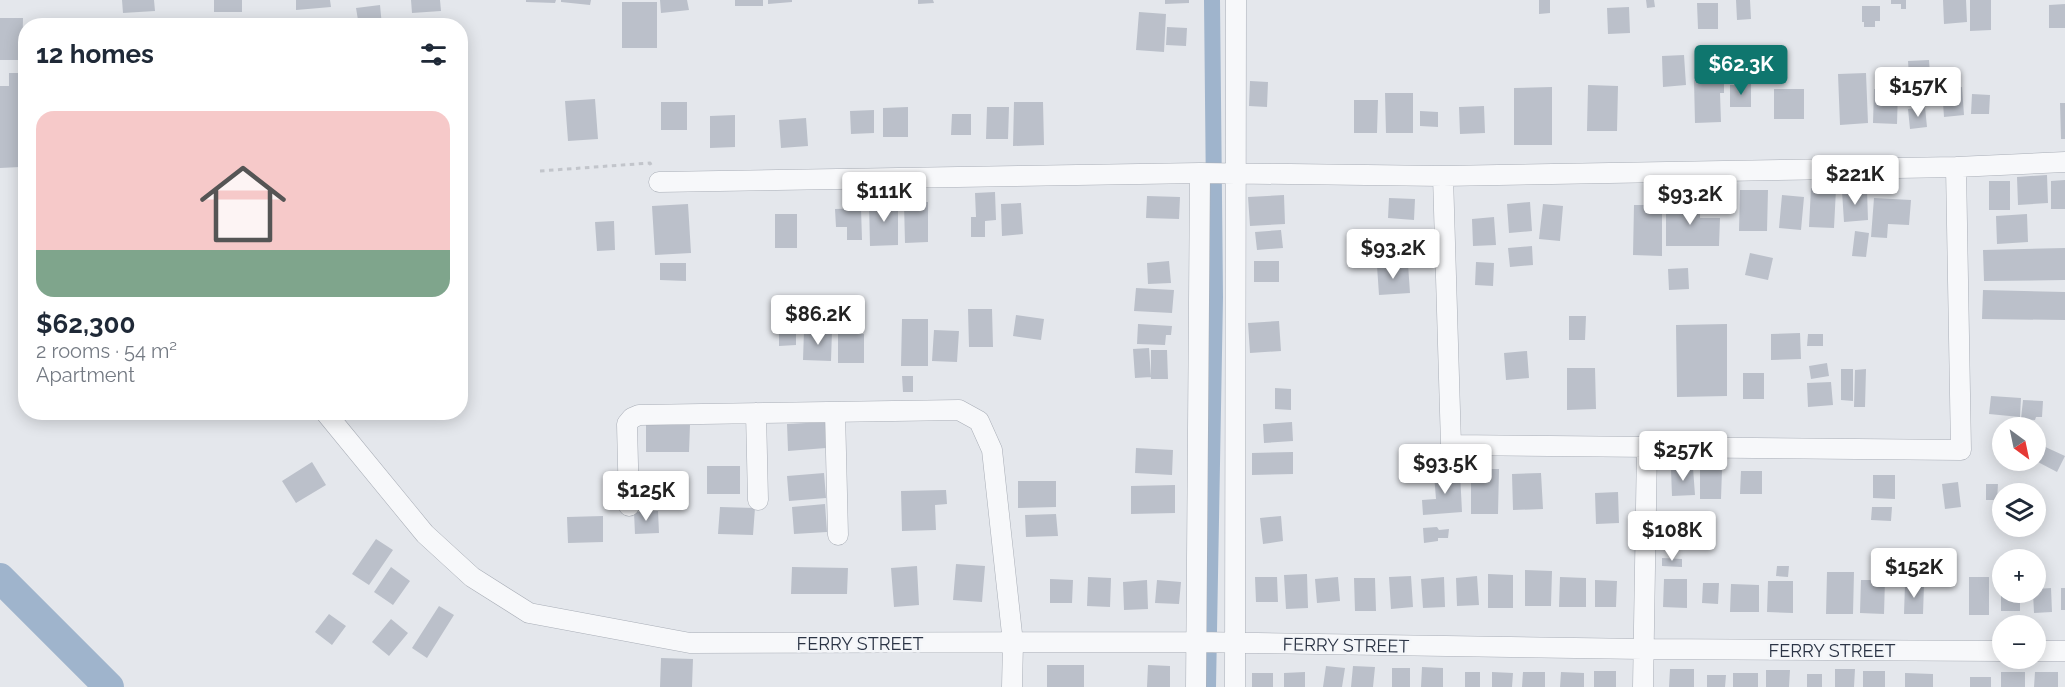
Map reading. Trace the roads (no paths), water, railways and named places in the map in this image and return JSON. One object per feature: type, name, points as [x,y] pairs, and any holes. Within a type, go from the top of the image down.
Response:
[{"type":"street","points":[[1235,687],[1236,0]]},
{"type":"street","points":[[659,182],[1200,173],[1443,176],[2065,162]]},
{"type":"street","points":[[1443,176],[1451,445],[1961,450],[1956,166]]},
{"type":"street","points":[[1196,687],[1200,173]]},
{"type":"street","points":[[629,506],[627,424],[639,415],[959,410],[979,421],[992,450],[1013,643],[1012,687]]},
{"type":"street","points":[[836,412],[838,535]]},
{"type":"street","points":[[756,413],[758,500]]},
{"type":"street","name":"FERRY STREET","points":[[332,420],[425,534],[472,577],[529,614],[690,643],[1197,642],[1642,649],[1992,651]]},
{"type":"street","points":[[1643,687],[1647,447]]},
{"type":"street","points":[[2046,651],[2065,651]]},
{"type":"waterway","points":[[1208,687],[1215,297],[1212,0]]},
{"type":"waterway","points":[[0,578],[109,687]]}]
